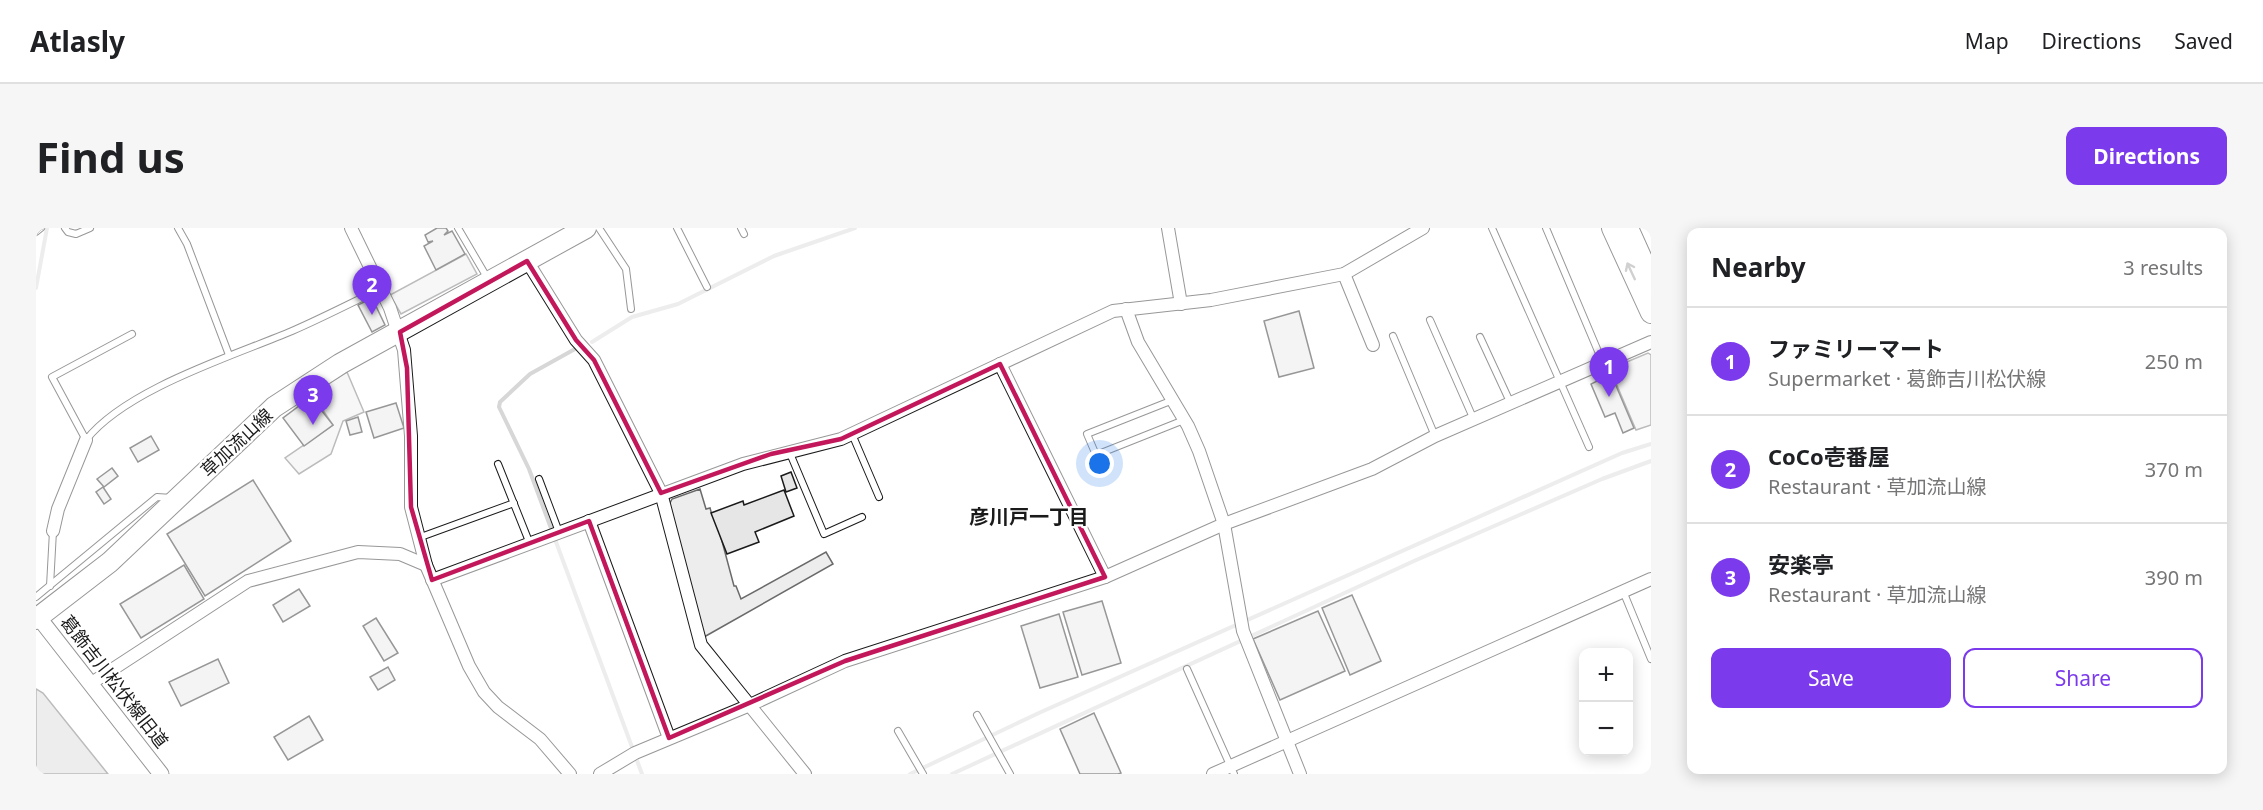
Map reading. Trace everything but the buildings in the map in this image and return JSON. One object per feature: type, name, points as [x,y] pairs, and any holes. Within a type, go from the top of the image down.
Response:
[{"type":"main road","points":[[1612,228],[1651,313]]},
{"type":"main road","points":[[1628,228],[1651,279]]},
{"type":"main road","name":"草加流山線","points":[[37,617],[110,562],[274,407],[315,379],[585,229]]},
{"type":"street","points":[[351,228],[400,332],[407,368],[411,507],[418,538],[432,580],[469,666],[484,692],[498,707],[540,739],[570,774]]},
{"type":"street","points":[[1167,228],[1180,304]]},
{"type":"street","points":[[432,580],[742,464],[789,450],[841,439],[1086,323],[1126,309],[1269,291],[1344,274],[1423,228]]},
{"type":"street","points":[[527,261],[576,340],[594,360],[661,493],[701,645],[802,773]]},
{"type":"street","points":[[1344,274],[1373,345]]},
{"type":"street","points":[[1126,309],[1138,342],[1184,419],[1224,524],[1243,631],[1300,774]]},
{"type":"street","points":[[600,774],[635,753],[750,705],[845,661],[1105,577],[1224,524],[1372,469],[1435,436],[1651,342]]},
{"type":"street","points":[[1000,364],[1105,577]]},
{"type":"street","points":[[53,531],[58,509],[86,440]]},
{"type":"street","points":[[589,521],[669,738]]},
{"type":"street","points":[[90,684],[248,581],[358,552],[400,554],[426,565]]},
{"type":"street","points":[[1213,774],[1232,770],[1287,742],[1651,579]]},
{"type":"street","name":"葛飾吉川松伏線旧道","points":[[37,617],[161,774]]},
{"type":"lane","points":[[36,232],[40,228]]},
{"type":"lane","points":[[65,228],[68,232],[76,234],[90,228]]},
{"type":"lane","points":[[178,228],[187,244],[229,355]]},
{"type":"lane","points":[[458,228],[490,282]]},
{"type":"lane","points":[[676,228],[706,287]]},
{"type":"lane","points":[[1492,228],[1589,447]]},
{"type":"lane","points":[[1546,228],[1603,363]]},
{"type":"lane","points":[[585,229],[626,268],[631,309]]},
{"type":"lane","points":[[132,334],[51,377],[86,440],[125,406],[229,355],[293,331],[380,289]]},
{"type":"lane","points":[[1430,320],[1474,420]]},
{"type":"lane","points":[[1392,336],[1435,436]]},
{"type":"lane","points":[[1480,337],[1511,404]]},
{"type":"lane","points":[[1173,400],[1087,434],[1096,455],[1184,419]]},
{"type":"lane","points":[[852,434],[879,497]]},
{"type":"lane","points":[[789,450],[824,534],[862,517]]},
{"type":"lane","points":[[498,464],[530,544]]},
{"type":"lane","points":[[539,479],[559,533]]},
{"type":"lane","points":[[36,597],[157,497],[166,496],[178,500]]},
{"type":"lane","points":[[418,538],[514,503]]},
{"type":"lane","points":[[50,586],[53,531]]},
{"type":"lane","points":[[1623,591],[1651,659]]},
{"type":"lane","points":[[1187,669],[1232,770]]},
{"type":"lane","points":[[977,715],[1010,774]]},
{"type":"lane","points":[[898,731],[923,774]]},
{"type":"highlighted area","points":[[527,261],[576,340],[594,360],[661,493],[771,454],[841,439],[1000,364],[1105,577],[845,661],[669,738],[589,521],[432,580],[411,507],[407,368],[400,332]]},
{"type":"shaded area","points":[[466,254],[477,274],[401,314],[390,295]]},
{"type":"shaded area","points":[[1648,353],[1651,355],[1651,425],[1636,430],[1610,369]]},
{"type":"shaded area","points":[[347,372],[364,412],[343,421],[331,454],[299,474],[285,458],[333,425],[312,394]]},
{"type":"shaded area","points":[[700,489],[706,509],[710,508],[712,515],[715,515],[734,586],[741,599],[826,552],[833,564],[704,637],[669,505],[672,499]]},
{"type":"shaded area","points":[[36,689],[43,693],[108,774],[36,774]]},
{"type":"waterway","points":[[36,288],[47,228]]},
{"type":"waterway","points":[[592,342],[632,317],[678,304],[774,256],[855,228]]},
{"type":"waterway","points":[[575,349],[530,374],[500,402],[499,407],[529,469],[642,774]]},
{"type":"waterway","points":[[910,774],[1041,712],[1622,453],[1651,444]]},
{"type":"waterway","points":[[952,774],[1414,561],[1602,479],[1651,461]]},
{"type":"place","name":"CoCo壱番屋","points":[[372,315]]},
{"type":"place","name":"ファミリーマート","points":[[1609,397]]},
{"type":"place","name":"安楽亭","points":[[313,425]]},
{"type":"district","name":"彦川戸一丁目","points":[[1029,517]]}]
